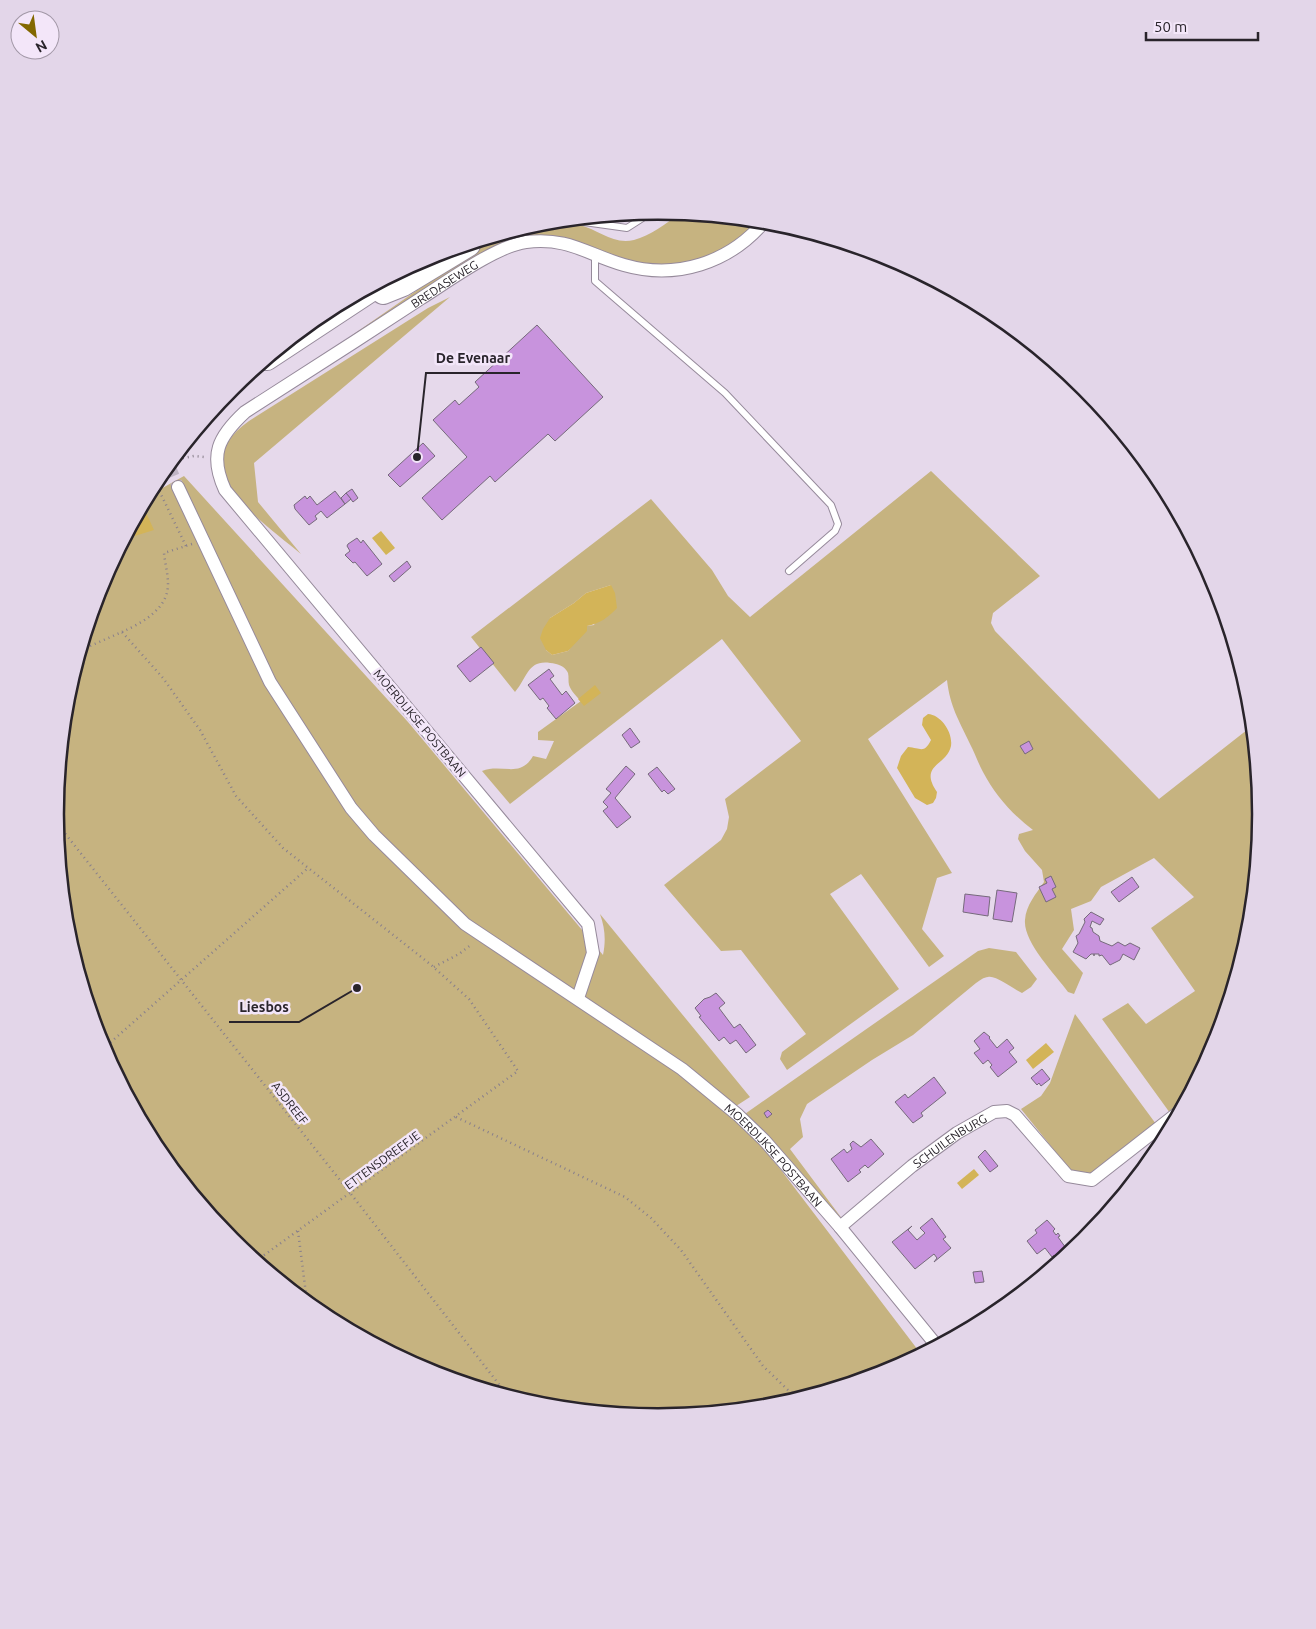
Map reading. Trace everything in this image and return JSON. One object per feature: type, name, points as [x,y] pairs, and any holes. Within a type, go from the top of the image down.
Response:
[{"type":"highway","points":[[342,312],[403,285],[443,261]]},
{"type":"street","name":"BREDASEWEG","points":[[216,457],[222,438],[232,424],[245,412],[447,282],[505,247],[525,242],[548,240],[570,244],[623,265],[647,270],[679,270],[706,264],[735,250],[758,229]]},
{"type":"street","name":"MOERDIJKSE POSTBAAN","points":[[216,457],[218,474],[226,490],[588,924],[593,953],[578,998]]},
{"type":"street","name":"MOERDIJKSE POSTBAAN","points":[[178,487],[270,682],[351,808],[374,835],[465,924],[682,1069],[738,1115],[764,1140],[840,1227],[933,1341]]},
{"type":"street","name":"SCHUILENBURG","points":[[840,1227],[912,1166],[950,1138],[994,1112],[1007,1111],[1015,1115],[1068,1176],[1092,1180],[1167,1121]]},
{"type":"lane","points":[[597,224],[627,228],[638,221]]},
{"type":"lane","points":[[595,254],[594,281],[725,393],[831,505],[838,524],[835,531],[789,571]]},
{"type":"path","points":[[183,458],[194,456],[216,457]]},
{"type":"path","points":[[88,647],[141,624],[165,598],[168,584],[164,553],[186,547],[159,491]]},
{"type":"path","points":[[122,632],[163,678],[200,730],[236,796],[283,848],[434,967],[459,954],[483,936]]},
{"type":"path","name":"ASDREEF","points":[[64,833],[351,1194],[502,1388]]},
{"type":"path","points":[[110,1043],[308,868]]},
{"type":"path","name":"ETTENSDREEFJE","points":[[262,1257],[518,1071],[469,999],[434,967]]},
{"type":"path","points":[[456,1117],[625,1197],[652,1218],[681,1250],[763,1366],[793,1393]]},
{"type":"path","points":[[298,1231],[306,1293]]},
{"type":"shaded area","points":[[670,221],[736,225],[752,228],[741,240],[703,262],[658,268],[530,238],[351,336],[479,248],[504,240],[580,225],[613,239],[626,241],[646,236]]},
{"type":"shaded area","points":[[450,297],[254,463],[258,502],[301,554],[250,511],[235,494],[225,476],[223,458],[230,439],[249,421],[428,308]]},
{"type":"shaded area","points":[[931,471],[1040,576],[993,613],[991,623],[995,631],[1159,799],[1246,731],[1251,776],[1252,814],[1251,853],[1241,930],[1221,1006],[1207,1042],[1174,1110],[1170,1113],[1102,1019],[1128,1003],[1146,1024],[1195,991],[1151,928],[1194,897],[1154,858],[1101,887],[1091,901],[1071,909],[1074,930],[1062,949],[1083,973],[1074,994],[1068,992],[1034,948],[1026,929],[1027,909],[1044,882],[1042,870],[1025,851],[1018,839],[1019,834],[1033,830],[1005,804],[981,769],[950,698],[947,680],[868,739],[952,873],[937,878],[922,929],[944,956],[929,967],[861,874],[830,894],[899,989],[787,1070],[780,1059],[782,1052],[806,1034],[741,950],[721,951],[664,885],[721,840],[727,829],[729,817],[725,799],[801,741],[722,639],[510,804],[482,771],[489,769],[516,769],[528,763],[533,756],[546,759],[554,741],[538,740],[538,732],[581,701],[570,687],[566,670],[560,665],[547,662],[534,665],[515,692],[471,637],[651,499],[712,570],[728,596],[750,617]],"holes":[[[611,585],[594,625],[587,626],[568,651],[552,655],[546,650],[550,618],[586,593]]]},
{"type":"shaded area","points":[[184,476],[408,722],[603,955],[604,934],[600,914],[750,1097],[733,1108],[723,1100],[781,1170],[917,1349],[885,1364],[812,1389],[736,1404],[658,1409],[580,1404],[542,1397],[504,1389],[431,1364],[361,1329],[328,1309],[296,1286],[238,1235],[211,1206],[164,1145],[143,1112],[109,1042],[95,1006],[75,930],[65,853],[65,776],[75,699],[84,661],[95,623],[109,587],[143,517],[161,489]]},
{"type":"shaded area","points":[[146,512],[154,530],[133,537]]},
{"type":"shaded area","points":[[381,531],[395,548],[386,555],[372,538]]},
{"type":"shaded area","points":[[611,585],[615,593],[617,608],[614,611],[600,622],[587,626],[587,631],[568,651],[552,655],[546,650],[540,638],[550,618],[586,593]]},
{"type":"shaded area","points":[[595,685],[601,693],[584,706],[578,699]]},
{"type":"shaded area","points":[[928,714],[937,717],[945,725],[950,735],[951,746],[948,753],[932,770],[932,783],[937,792],[933,803],[927,805],[915,798],[897,768],[901,756],[908,747],[924,749],[929,744],[931,740],[922,725],[923,718]]},
{"type":"shaded area","points":[[989,948],[1016,952],[1037,979],[1031,987],[1022,993],[995,978],[983,978],[913,1035],[807,1104],[800,1119],[803,1137],[790,1149],[843,1220],[781,1153],[742,1116],[978,951]]},
{"type":"shaded area","points":[[1075,1014],[1156,1124],[1085,1177],[1075,1176],[1021,1109],[1041,1096],[1050,1083]]},
{"type":"shaded area","points":[[1046,1043],[1054,1052],[1033,1069],[1026,1060]]},
{"type":"shaded area","points":[[974,1169],[979,1175],[962,1189],[957,1183]]},
{"type":"building","points":[[537,325],[603,397],[555,441],[548,434],[495,482],[490,476],[442,520],[422,498],[467,457],[433,420],[455,400],[459,405],[479,387],[475,382]]},
{"type":"building","points":[[423,443],[435,456],[400,487],[388,475]]},
{"type":"building","points":[[352,489],[358,498],[353,502],[346,493]]},
{"type":"building","points":[[335,491],[345,504],[327,518],[321,511],[315,516],[317,519],[309,525],[295,509],[294,505],[305,496],[307,499],[310,496],[317,505]]},
{"type":"building","points":[[346,493],[351,499],[345,504],[341,498]]},
{"type":"building","points":[[357,538],[361,543],[363,540],[382,564],[367,576],[355,562],[353,563],[345,555],[350,551],[347,546],[348,544]]},
{"type":"building","points":[[407,561],[411,567],[394,582],[389,576]]},
{"type":"building","points":[[481,647],[494,663],[470,682],[457,666]]},
{"type":"building","points":[[549,669],[554,676],[550,679],[562,695],[566,691],[575,703],[556,719],[547,708],[549,706],[543,698],[540,700],[528,685]]},
{"type":"building","points":[[630,728],[640,742],[631,748],[622,735]]},
{"type":"building","points":[[1029,741],[1033,749],[1025,754],[1020,746]]},
{"type":"building","points":[[626,766],[635,774],[615,798],[631,817],[617,828],[603,811],[608,807],[603,802],[611,793],[606,789]]},
{"type":"building","points":[[657,767],[675,789],[668,794],[664,790],[662,792],[648,774]]},
{"type":"building","points":[[1051,876],[1056,887],[1052,889],[1056,897],[1046,902],[1039,887],[1047,883],[1045,879]]},
{"type":"building","points":[[1132,877],[1139,887],[1119,902],[1111,892]]},
{"type":"building","points":[[997,890],[1017,893],[1012,922],[993,919]]},
{"type":"building","points":[[965,894],[990,897],[988,916],[963,912]]},
{"type":"building","points":[[1091,912],[1104,919],[1100,925],[1092,921],[1090,927],[1099,936],[1100,941],[1112,946],[1118,942],[1125,946],[1130,943],[1140,948],[1134,960],[1123,954],[1120,960],[1110,965],[1102,955],[1091,954],[1086,959],[1073,952],[1078,943],[1076,936],[1085,922],[1084,919]]},
{"type":"building","points":[[716,993],[725,1003],[719,1008],[734,1028],[740,1024],[756,1045],[746,1053],[736,1040],[730,1044],[724,1037],[719,1041],[699,1017],[701,1016],[695,1008],[704,999]]},
{"type":"building","points":[[984,1032],[990,1037],[997,1048],[1007,1039],[1014,1048],[1009,1052],[1017,1062],[998,1077],[990,1067],[992,1065],[988,1060],[983,1064],[974,1053],[980,1049],[974,1041]]},
{"type":"building","points":[[1042,1069],[1050,1079],[1041,1086],[1039,1083],[1037,1085],[1031,1078]]},
{"type":"building","points":[[934,1077],[946,1093],[921,1113],[923,1116],[913,1123],[895,1102],[905,1094],[908,1098]]},
{"type":"building","points":[[768,1110],[772,1114],[767,1118],[764,1113]]},
{"type":"building","points":[[871,1139],[884,1154],[868,1168],[865,1165],[859,1170],[861,1172],[848,1182],[831,1159],[844,1149],[847,1153],[852,1149],[850,1144],[853,1141],[861,1147]]},
{"type":"building","points":[[985,1150],[998,1166],[990,1172],[978,1157]]},
{"type":"building","points":[[932,1218],[946,1237],[943,1239],[951,1248],[934,1262],[937,1258],[934,1254],[915,1269],[892,1242],[912,1226],[908,1230],[917,1240],[925,1233],[920,1228]]},
{"type":"building","points":[[1047,1220],[1055,1229],[1053,1231],[1056,1235],[1058,1233],[1060,1236],[1058,1237],[1065,1247],[1052,1257],[1045,1248],[1037,1254],[1027,1241],[1037,1233],[1035,1230]]},
{"type":"building","points":[[982,1271],[984,1282],[975,1283],[973,1272]]},
{"type":"tunnel","points":[[172,473],[178,487]]},
{"type":"place","name":"De Evenaar","points":[[417,457]]},
{"type":"place","name":"Liesbos","points":[[357,988]]}]
